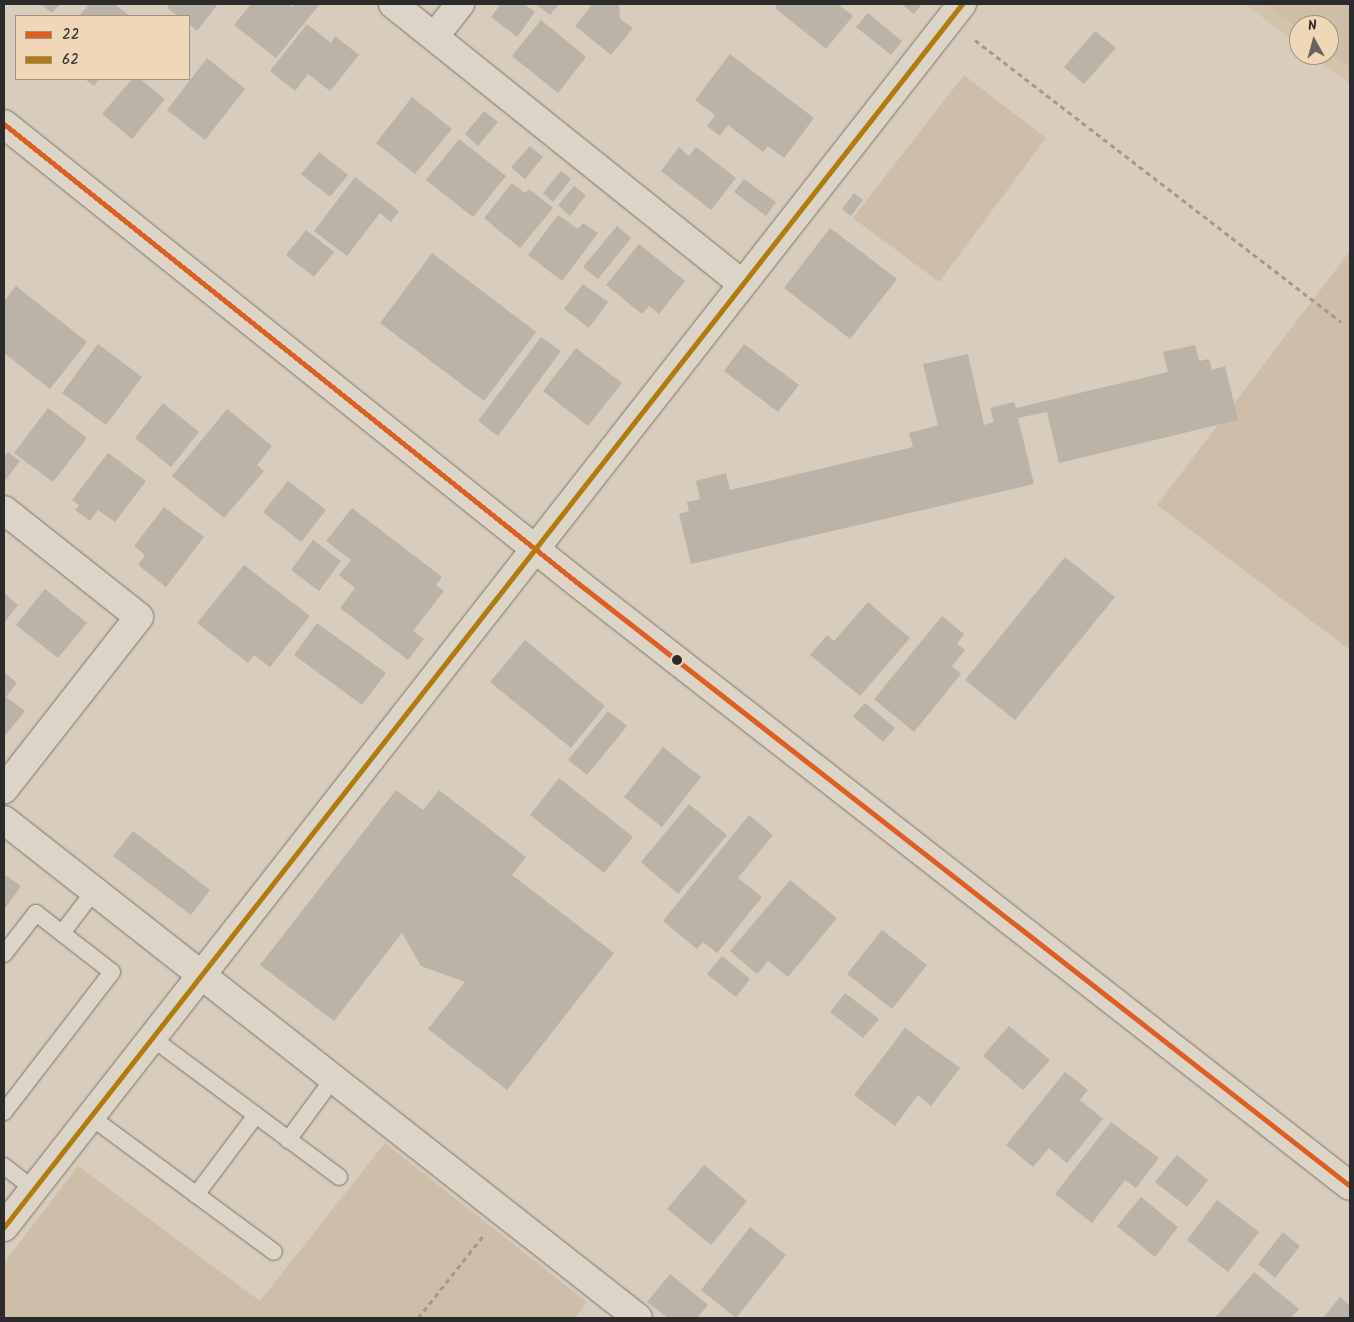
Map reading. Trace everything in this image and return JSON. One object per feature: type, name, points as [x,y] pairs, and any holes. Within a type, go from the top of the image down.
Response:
[{"type":"street","points":[[393,4],[741,283]]},
{"type":"street","points":[[435,36],[460,4]]},
{"type":"street","points":[[4,1228],[741,283],[955,12]]},
{"type":"street","points":[[4,124],[579,584],[1350,1186]]},
{"type":"street","points":[[4,510],[139,617],[4,789]]},
{"type":"street","points":[[4,820],[638,1318]]},
{"type":"lane","points":[[62,933],[94,891]]},
{"type":"lane","points":[[4,954],[36,913],[112,972],[4,1112]]},
{"type":"lane","points":[[152,1038],[338,1177]]},
{"type":"lane","points":[[288,1140],[333,1079]]},
{"type":"lane","points":[[196,1195],[256,1115]]},
{"type":"lane","points":[[91,1117],[274,1252]]},
{"type":"lane","points":[[4,1166],[34,1189]]},
{"type":"path","points":[[955,12],[1341,322]]},
{"type":"path","points":[[418,1318],[502,1212]]},
{"type":"shaded area","points":[[1245,4],[1350,4],[1350,84],[1325,65],[1339,65],[1339,15],[1289,15],[1289,37]]},
{"type":"shaded area","points":[[1267,4],[1350,4],[1350,68],[1339,59],[1339,15],[1289,15],[1289,20]]},
{"type":"shaded area","points":[[964,75],[1046,138],[939,282],[853,218]]},
{"type":"shaded area","points":[[1350,251],[1350,650],[1157,505]]},
{"type":"shaded area","points":[[385,1143],[587,1302],[575,1318],[4,1318],[4,1263],[78,1166],[260,1301]]},
{"type":"building","points":[[40,4],[60,4],[52,13]]},
{"type":"building","points":[[89,4],[114,4],[129,15],[80,15]]},
{"type":"building","points":[[170,4],[218,4],[197,31],[190,25],[190,15],[177,15],[167,8]]},
{"type":"building","points":[[251,4],[288,4],[292,7],[294,4],[320,4],[276,58],[234,25]]},
{"type":"building","points":[[501,4],[524,4],[535,12],[517,37],[491,17]]},
{"type":"building","points":[[536,4],[559,4],[550,15]]},
{"type":"building","points":[[589,4],[619,4],[620,19],[633,28],[611,55],[575,26],[591,6]]},
{"type":"building","points":[[778,4],[838,4],[853,16],[826,49],[775,8]]},
{"type":"building","points":[[901,4],[922,4],[914,14]]},
{"type":"building","points":[[868,13],[902,41],[891,55],[856,27]]},
{"type":"building","points":[[541,20],[586,57],[558,93],[512,56]]},
{"type":"building","points":[[307,24],[331,43],[335,36],[359,55],[330,91],[308,74],[295,91],[270,71]]},
{"type":"building","points":[[1095,31],[1116,48],[1084,84],[1064,67]]},
{"type":"building","points":[[730,54],[814,118],[784,158],[768,146],[763,152],[728,125],[720,136],[707,126],[715,115],[695,100]]},
{"type":"building","points":[[207,58],[245,89],[205,140],[167,110]]},
{"type":"building","points":[[86,80],[98,80],[94,86]]},
{"type":"building","points":[[131,80],[141,80],[165,99],[132,139],[102,114]]},
{"type":"building","points":[[412,97],[452,129],[415,174],[376,143]]},
{"type":"building","points":[[484,111],[498,122],[478,146],[465,134]]},
{"type":"building","points":[[459,139],[506,176],[473,217],[426,180]]},
{"type":"building","points":[[530,146],[543,157],[525,179],[511,167]]},
{"type":"building","points":[[679,147],[689,156],[696,147],[736,178],[711,210],[661,171]]},
{"type":"building","points":[[319,152],[348,175],[330,197],[301,174]]},
{"type":"building","points":[[561,171],[571,179],[553,202],[543,193]]},
{"type":"building","points":[[355,177],[399,211],[391,222],[380,213],[347,256],[314,231]]},
{"type":"building","points":[[744,179],[776,202],[766,216],[734,192]]},
{"type":"building","points":[[512,183],[525,193],[529,189],[553,208],[520,248],[484,218]]},
{"type":"building","points":[[574,186],[586,195],[570,216],[558,205]]},
{"type":"building","points":[[854,193],[863,200],[851,216],[842,209]]},
{"type":"building","points":[[558,215],[578,229],[583,223],[598,233],[562,281],[528,255]]},
{"type":"building","points":[[617,226],[631,238],[598,279],[583,267]]},
{"type":"building","points":[[830,228],[897,279],[850,339],[784,288]]},
{"type":"building","points":[[306,230],[334,252],[314,277],[286,255]]},
{"type":"building","points":[[639,244],[685,281],[659,314],[649,306],[642,314],[606,285]]},
{"type":"building","points":[[432,253],[536,332],[484,401],[380,323]]},
{"type":"building","points":[[583,284],[608,302],[589,328],[564,309]]},
{"type":"building","points":[[16,286],[87,342],[50,389],[4,353],[4,301]]},
{"type":"building","points":[[541,337],[561,351],[498,436],[478,421]]},
{"type":"building","points":[[98,344],[142,377],[106,425],[62,393]]},
{"type":"building","points":[[744,344],[799,385],[778,412],[724,371]]},
{"type":"building","points":[[1195,345],[1199,361],[1209,359],[1212,370],[1225,366],[1238,420],[1059,463],[1047,412],[1018,418],[1034,484],[691,564],[679,514],[689,511],[687,502],[700,499],[696,481],[726,473],[730,490],[913,447],[909,433],[938,425],[923,364],[968,354],[984,425],[994,422],[990,408],[1014,402],[1016,408],[1168,372],[1163,352]]},
{"type":"building","points":[[576,348],[622,383],[588,426],[543,391]]},
{"type":"building","points":[[163,403],[199,432],[171,467],[135,438]]},
{"type":"building","points":[[48,408],[87,438],[53,482],[14,453]]},
{"type":"building","points":[[227,409],[272,446],[257,465],[264,471],[224,518],[172,476]]},
{"type":"building","points":[[8,452],[20,461],[4,482],[4,457]]},
{"type":"building","points":[[108,453],[146,481],[115,522],[98,510],[90,521],[75,510],[79,505],[72,500]]},
{"type":"building","points":[[288,481],[326,510],[301,542],[263,512]]},
{"type":"building","points":[[164,507],[204,537],[166,587],[138,565],[145,555],[134,546]]},
{"type":"building","points":[[352,508],[442,577],[436,585],[444,591],[413,631],[424,639],[408,660],[340,608],[355,588],[339,575],[351,560],[326,541]]},
{"type":"building","points":[[313,540],[341,561],[319,591],[291,570]]},
{"type":"building","points":[[1065,557],[1115,597],[1015,720],[965,680]]},
{"type":"building","points":[[244,565],[310,616],[270,667],[254,655],[248,663],[197,623]]},
{"type":"building","points":[[45,589],[87,623],[58,658],[16,625]]},
{"type":"building","points":[[4,593],[18,605],[4,623]]},
{"type":"building","points":[[868,602],[910,638],[860,696],[810,655],[827,635],[834,641]]},
{"type":"building","points":[[942,616],[964,634],[957,644],[965,650],[952,666],[961,674],[914,732],[874,699]]},
{"type":"building","points":[[317,623],[386,673],[362,705],[294,655]]},
{"type":"building","points":[[525,640],[605,706],[571,748],[490,682]]},
{"type":"building","points":[[4,672],[17,683],[6,697],[25,711],[4,737]]},
{"type":"building","points":[[865,703],[895,728],[883,742],[853,716]]},
{"type":"building","points":[[608,711],[627,726],[587,775],[568,760]]},
{"type":"building","points":[[663,747],[701,777],[662,827],[624,797]]},
{"type":"building","points":[[559,778],[633,837],[604,873],[530,815]]},
{"type":"building","points":[[396,790],[423,810],[439,790],[526,857],[512,875],[614,953],[507,1090],[428,1029],[465,982],[421,966],[402,933],[334,1021],[260,965]]},
{"type":"building","points":[[689,804],[727,835],[678,894],[641,862]]},
{"type":"building","points":[[749,815],[773,835],[738,878],[762,897],[717,953],[703,942],[697,949],[663,921]]},
{"type":"building","points":[[133,831],[210,890],[191,915],[113,856]]},
{"type":"building","points":[[4,874],[21,886],[4,910]]},
{"type":"building","points":[[790,880],[837,918],[788,977],[768,961],[757,974],[730,951]]},
{"type":"building","points":[[882,930],[927,965],[892,1009],[847,974]]},
{"type":"building","points":[[722,956],[750,979],[736,997],[707,974]]},
{"type":"building","points":[[845,993],[879,1019],[863,1038],[830,1012]]},
{"type":"building","points":[[1009,1026],[1050,1060],[1023,1090],[983,1056]]},
{"type":"building","points":[[905,1028],[960,1068],[931,1106],[918,1095],[895,1126],[854,1095]]},
{"type":"building","points":[[1065,1072],[1088,1090],[1080,1100],[1103,1119],[1067,1163],[1049,1148],[1033,1167],[1006,1145]]},
{"type":"building","points":[[1111,1122],[1159,1158],[1136,1188],[1125,1180],[1092,1223],[1055,1194]]},
{"type":"building","points":[[1177,1155],[1208,1180],[1187,1207],[1155,1182]]},
{"type":"building","points":[[704,1165],[747,1201],[711,1245],[667,1209]]},
{"type":"building","points":[[1141,1197],[1178,1227],[1155,1257],[1117,1226]]},
{"type":"building","points":[[1217,1200],[1259,1232],[1228,1272],[1187,1240]]},
{"type":"building","points":[[750,1227],[786,1255],[736,1318],[701,1290]]},
{"type":"building","points":[[1283,1232],[1300,1246],[1275,1278],[1258,1264]]},
{"type":"building","points":[[1254,1272],[1299,1309],[1291,1318],[1215,1318]]},
{"type":"building","points":[[670,1274],[708,1305],[697,1318],[668,1318],[647,1302]]},
{"type":"building","points":[[1340,1297],[1350,1306],[1350,1318],[1323,1318]]},
{"type":"transit line","name":"62","points":[[4,1227],[962,4]]},
{"type":"transit line","name":"22","points":[[4,124],[579,584],[1350,1186]]}]
